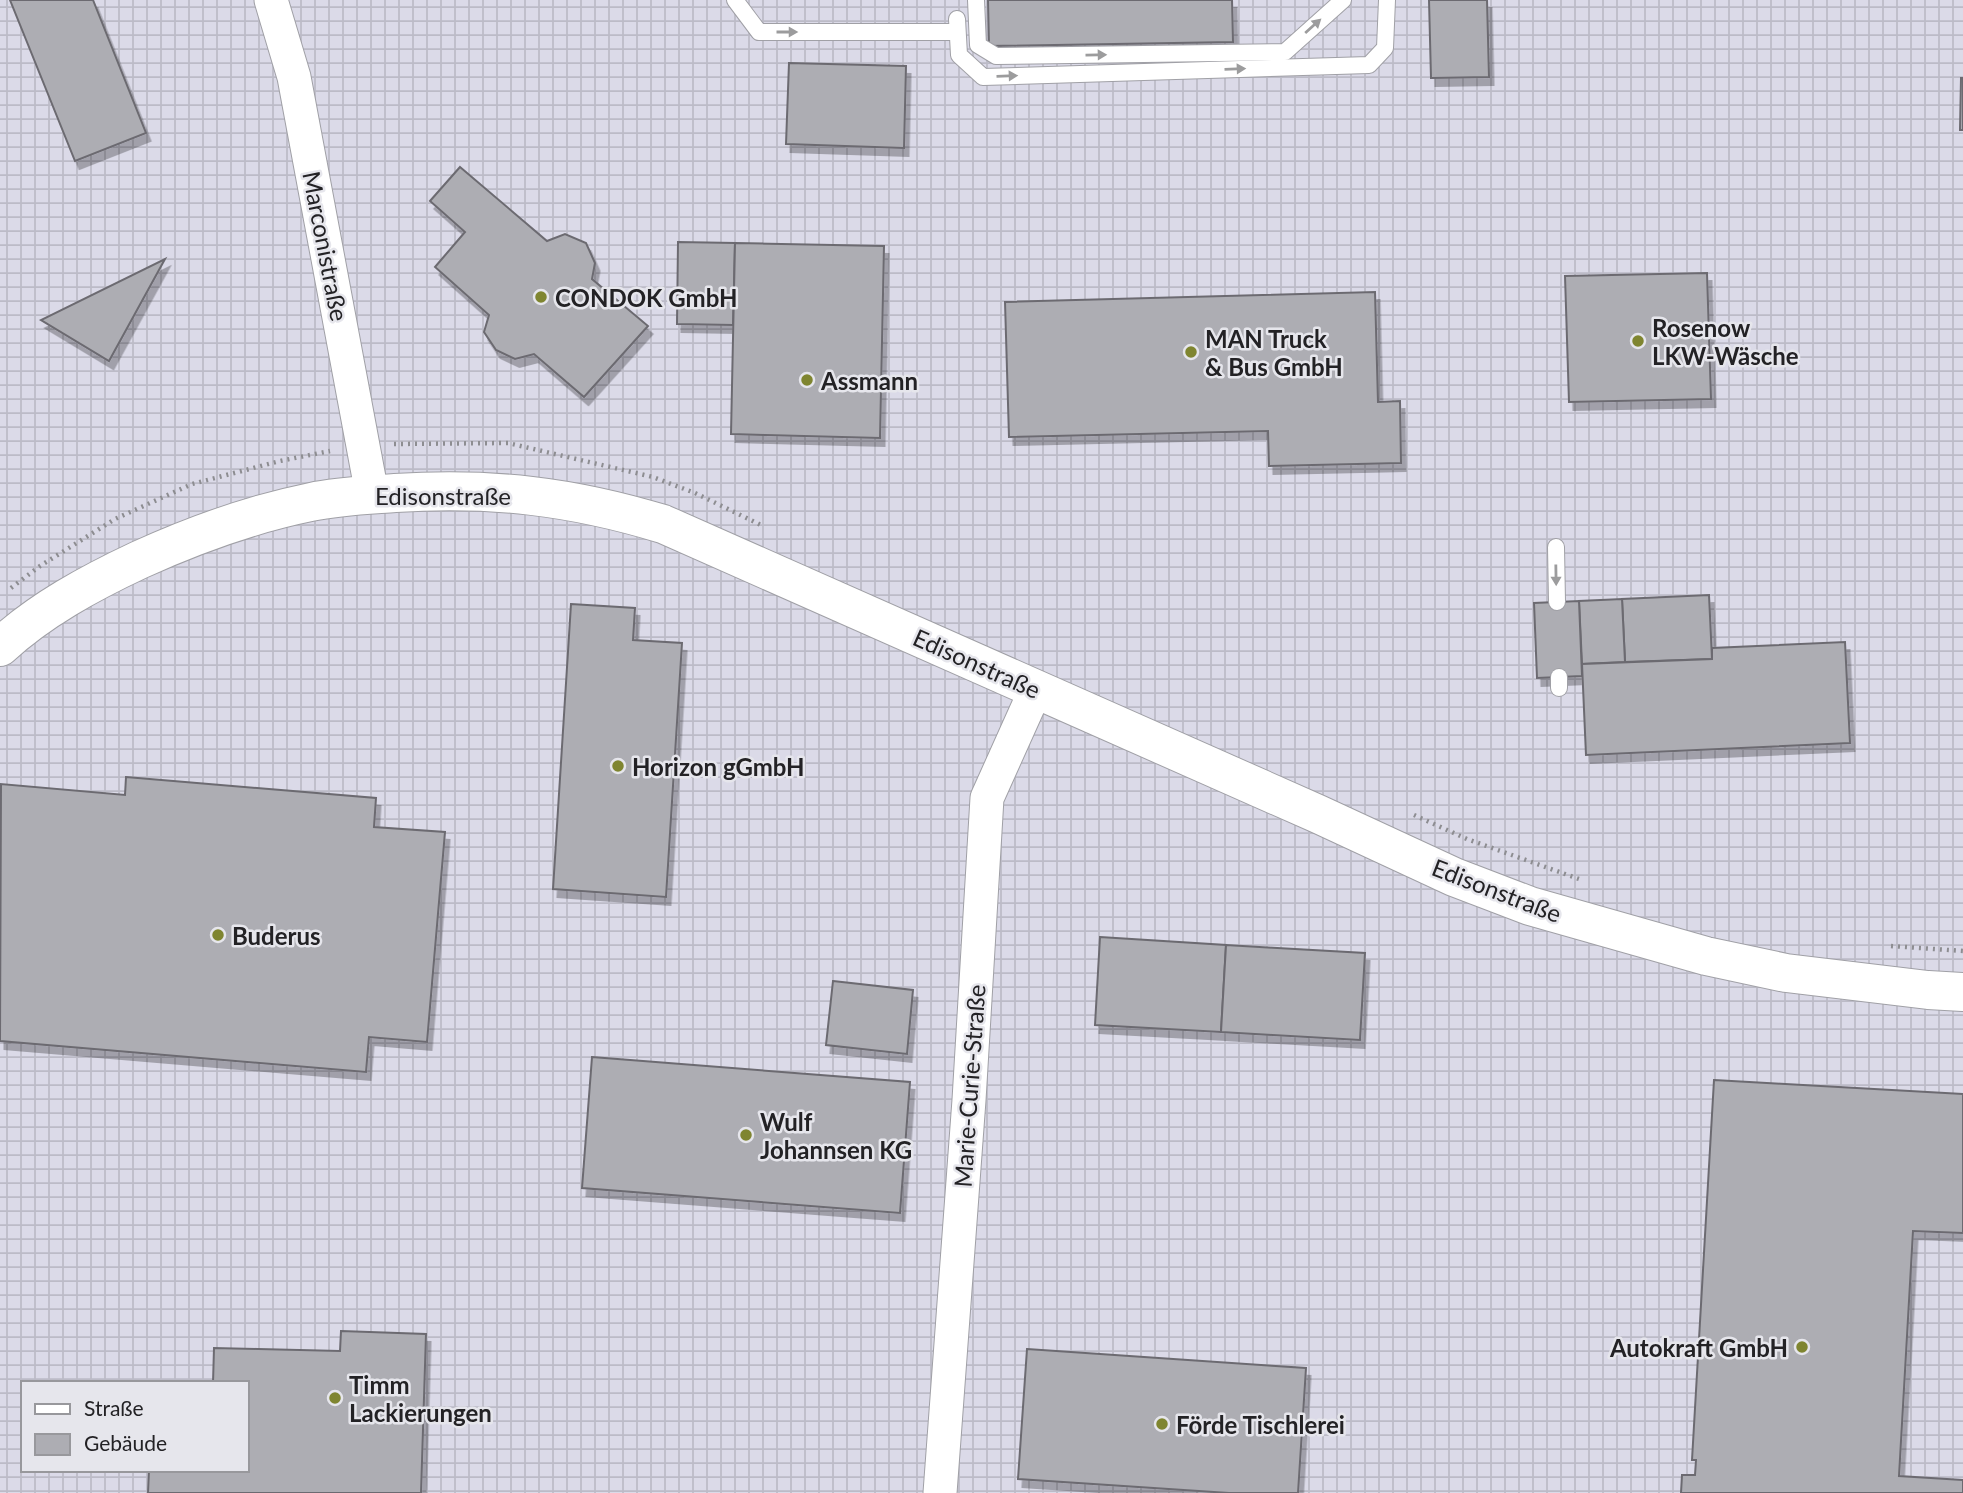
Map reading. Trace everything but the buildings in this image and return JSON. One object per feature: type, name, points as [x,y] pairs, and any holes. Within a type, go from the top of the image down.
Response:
[{"type":"street","name":"Marconistraße","points":[[271,0],[294,77],[372,494]]},
{"type":"street","name":"Edisonstraße","points":[[0,647],[59,602],[91,583],[182,541],[235,522],[311,502],[372,494],[444,490],[547,496],[620,511],[663,524],[1318,814],[1454,877],[1530,906],[1706,956],[1786,973],[1963,992]]},
{"type":"street","name":"Marie-Curie-Straße","points":[[940,1493],[969,1100],[987,798],[1036,689]]},
{"type":"lane","points":[[735,0],[759,32],[957,26],[958,55],[983,77],[1369,65],[1385,48],[1387,0]]},
{"type":"lane","points":[[976,0],[978,45],[996,56],[1285,52],[1343,0]]},
{"type":"lane","points":[[1556,547],[1557,602]]},
{"type":"shaded area","points":[[0,0],[1963,0],[1963,1493],[0,1493]]},
{"type":"place","name":"CONDOK GmbH","points":[[541,297]]},
{"type":"place","name":"Rosenow LKW-Wäsche","points":[[1638,341]]},
{"type":"place","name":"MAN Truck & Bus GmbH","points":[[1191,352]]},
{"type":"place","name":"Assmann","points":[[807,380]]},
{"type":"place","name":"Horizon gGmbH","points":[[618,766]]},
{"type":"place","name":"Buderus","points":[[218,935]]},
{"type":"place","name":"Wulf Johannsen KG","points":[[746,1135]]},
{"type":"place","name":"Autokraft GmbH","points":[[1802,1347]]},
{"type":"place","name":"Timm Lackierungen","points":[[335,1398]]},
{"type":"place","name":"Förde Tischlerei","points":[[1162,1424]]}]
